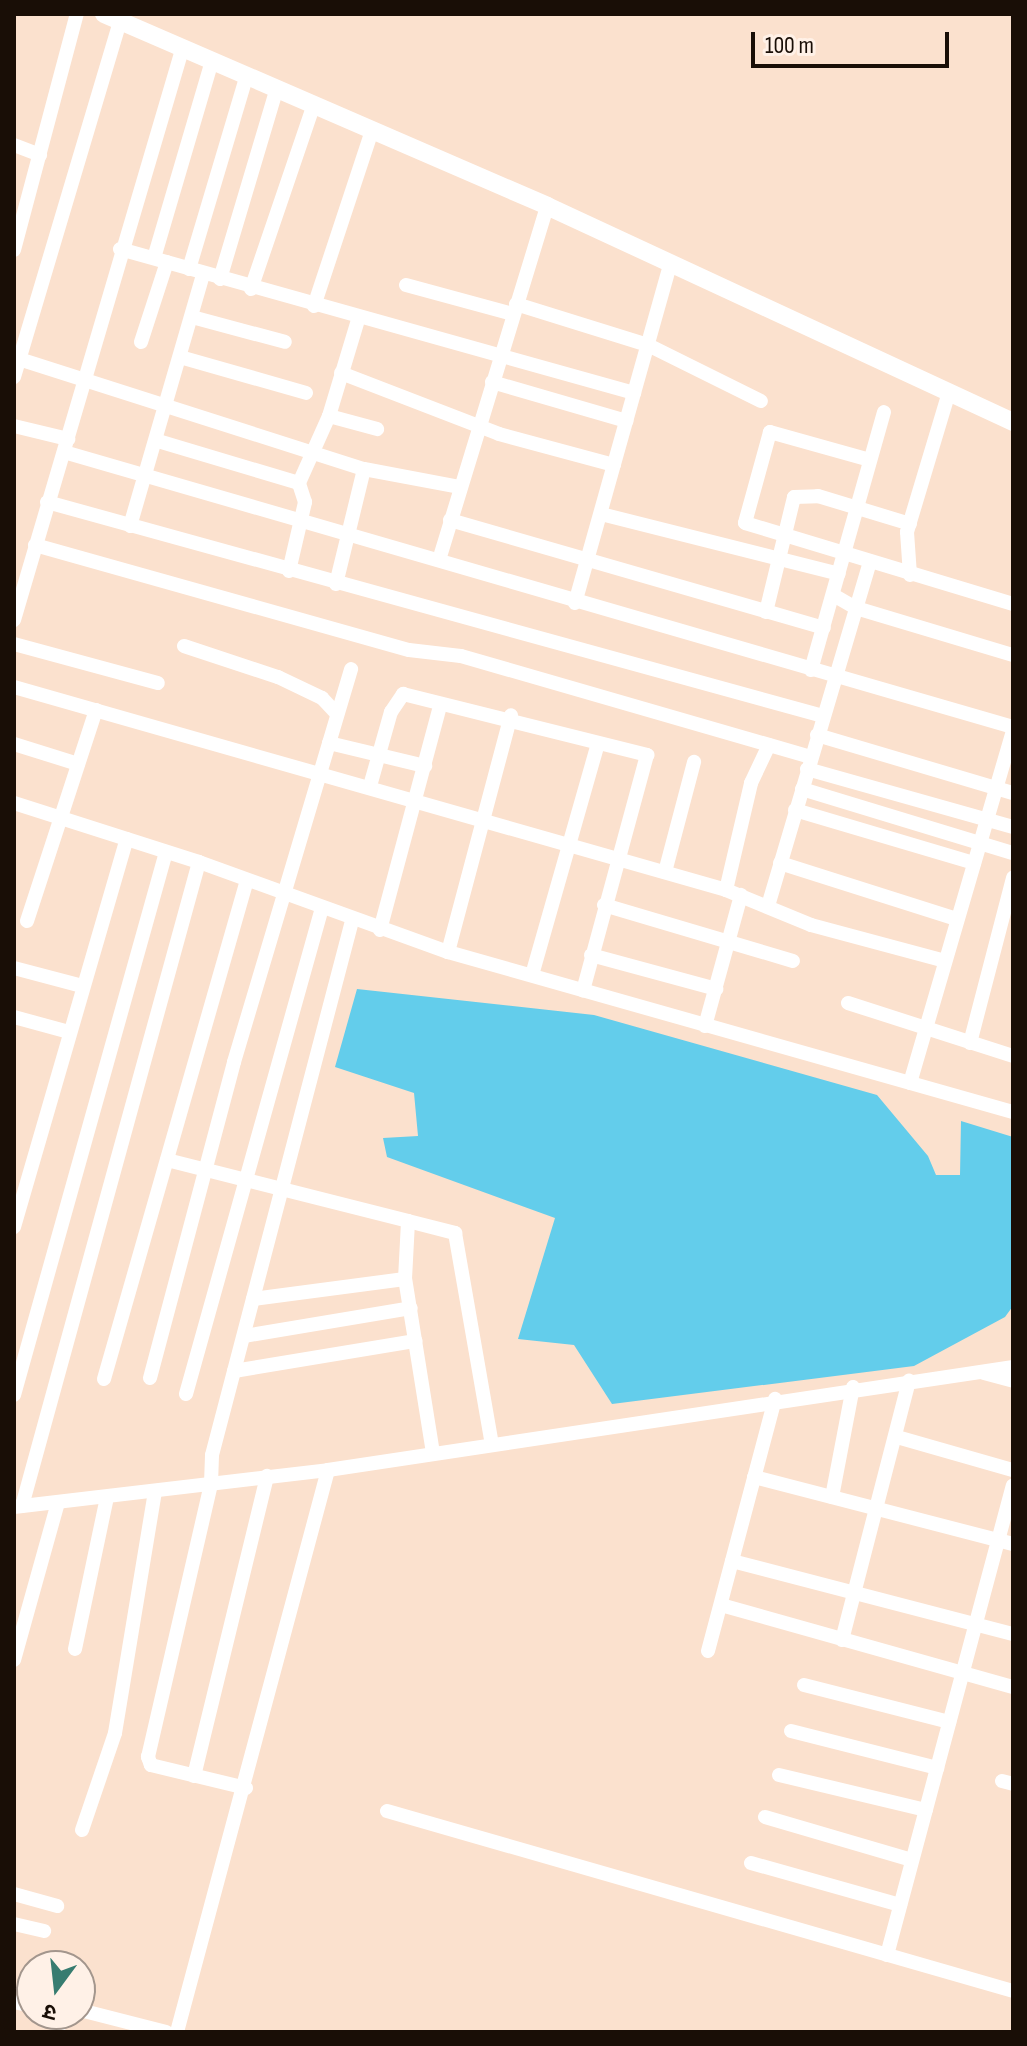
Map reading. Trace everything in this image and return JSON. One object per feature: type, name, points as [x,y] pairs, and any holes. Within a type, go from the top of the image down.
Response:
[{"type":"street","points":[[14,250],[20,199],[40,155],[77,14]]},
{"type":"street","points":[[14,377],[18,353],[112,18],[547,206],[1013,422]]},
{"type":"street","points":[[14,620],[120,249],[182,50]]},
{"type":"street","points":[[141,342],[212,61]]},
{"type":"street","points":[[189,269],[247,75]]},
{"type":"street","points":[[220,279],[277,88]]},
{"type":"street","points":[[251,289],[314,104]]},
{"type":"street","points":[[314,306],[372,131]]},
{"type":"street","points":[[14,145],[40,155]]},
{"type":"street","points":[[439,560],[547,206]]},
{"type":"street","points":[[120,249],[358,320],[634,393]]},
{"type":"street","points":[[575,603],[670,265]]},
{"type":"street","points":[[130,526],[158,441],[165,406],[203,275]]},
{"type":"street","points":[[406,285],[515,309],[648,345],[761,401]]},
{"type":"street","points":[[192,317],[285,342]]},
{"type":"street","points":[[289,571],[301,520],[299,483],[310,447],[329,416],[358,320]]},
{"type":"street","points":[[18,353],[84,380],[310,447],[364,469],[460,487]]},
{"type":"street","points":[[180,357],[306,393]]},
{"type":"street","points":[[341,373],[479,426],[614,465]]},
{"type":"street","points":[[492,382],[626,421]]},
{"type":"street","points":[[910,575],[910,524],[949,392]]},
{"type":"street","points":[[811,670],[835,596],[843,556],[884,412]]},
{"type":"street","points":[[329,416],[377,429]]},
{"type":"street","points":[[14,426],[146,475],[1013,729],[1010,753],[996,788],[910,1083]]},
{"type":"street","points":[[870,460],[770,432],[744,517],[750,526],[783,537],[1013,604]]},
{"type":"street","points":[[158,441],[299,483]]},
{"type":"street","points":[[336,584],[364,469]]},
{"type":"street","points":[[766,612],[794,497],[818,496],[910,524]]},
{"type":"street","points":[[47,502],[823,716]]},
{"type":"street","points":[[601,514],[776,561],[839,574]]},
{"type":"street","points":[[450,520],[824,628]]},
{"type":"street","points":[[35,545],[409,650],[461,656],[769,745],[809,763],[1013,827]]},
{"type":"street","points":[[768,906],[869,564]]},
{"type":"street","points":[[835,596],[856,608],[1013,655]]},
{"type":"street","points":[[14,644],[158,683]]},
{"type":"street","points":[[184,646],[278,677],[322,698],[337,714]]},
{"type":"street","points":[[150,1378],[205,1171],[351,669]]},
{"type":"street","points":[[14,687],[734,892],[811,925],[945,961]]},
{"type":"street","points":[[370,786],[378,755],[403,694],[647,755],[616,859],[583,990]]},
{"type":"street","points":[[27,921],[96,710]]},
{"type":"street","points":[[380,930],[439,710]]},
{"type":"street","points":[[448,952],[510,720]]},
{"type":"street","points":[[817,735],[1013,793]]},
{"type":"street","points":[[329,743],[425,766]]},
{"type":"street","points":[[532,975],[598,743]]},
{"type":"street","points":[[14,744],[78,764]]},
{"type":"street","points":[[705,1026],[726,945],[751,783],[769,745]]},
{"type":"street","points":[[665,872],[694,762]]},
{"type":"street","points":[[802,789],[1013,853]]},
{"type":"street","points":[[14,803],[199,862],[286,892],[352,921],[448,952],[1013,1112]]},
{"type":"street","points":[[795,810],[974,863]]},
{"type":"street","points":[[14,1227],[127,839]]},
{"type":"street","points":[[14,1395],[166,852]]},
{"type":"street","points":[[199,862],[18,1507],[328,1470],[853,1387],[1013,1367]]},
{"type":"street","points":[[780,863],[957,919]]},
{"type":"street","points":[[970,1043],[1013,878]]},
{"type":"street","points":[[104,1379],[247,880]]},
{"type":"street","points":[[604,905],[726,945],[793,961]]},
{"type":"street","points":[[186,1394],[322,908]]},
{"type":"street","points":[[246,1788],[151,1765],[148,1757],[211,1484],[212,1455],[352,921]]},
{"type":"street","points":[[591,955],[716,989]]},
{"type":"street","points":[[14,968],[82,986]]},
{"type":"street","points":[[848,1003],[926,1023],[970,1043],[1013,1056]]},
{"type":"street","points":[[14,1017],[69,1032]]},
{"type":"street","points":[[167,1160],[282,1192],[455,1233],[492,1444]]},
{"type":"street","points":[[408,1221],[405,1279],[433,1453]]},
{"type":"street","points":[[253,1299],[405,1279]]},
{"type":"street","points":[[244,1336],[411,1308]]},
{"type":"street","points":[[234,1371],[416,1341]]},
{"type":"street","points":[[976,1371],[1013,1381]]},
{"type":"street","points":[[842,1640],[880,1509],[909,1381]]},
{"type":"street","points":[[832,1497],[853,1387]]},
{"type":"street","points":[[708,1651],[775,1399]]},
{"type":"street","points":[[897,1437],[1013,1470]]},
{"type":"street","points":[[177,2032],[246,1788],[328,1470]]},
{"type":"street","points":[[194,1776],[267,1476]]},
{"type":"street","points":[[754,1477],[1006,1542]]},
{"type":"street","points":[[887,1955],[976,1622],[1006,1542],[1013,1486]]},
{"type":"street","points":[[82,1830],[115,1733],[155,1492]]},
{"type":"street","points":[[75,1649],[107,1497]]},
{"type":"street","points":[[14,1660],[58,1502]]},
{"type":"street","points":[[732,1561],[1013,1634]]},
{"type":"street","points":[[721,1605],[1013,1687]]},
{"type":"street","points":[[804,1685],[949,1722]]},
{"type":"street","points":[[791,1731],[937,1768]]},
{"type":"street","points":[[779,1775],[926,1810]]},
{"type":"street","points":[[387,1811],[1013,1991]]},
{"type":"street","points":[[765,1817],[912,1860]]},
{"type":"street","points":[[751,1863],[900,1905]]},
{"type":"street","points":[[14,1894],[57,1906]]},
{"type":"street","points":[[14,1924],[44,1931]]},
{"type":"street","points":[[96,2014],[166,2032]]},
{"type":"water","points":[[357,989],[594,1015],[877,1095],[928,1156],[936,1175],[960,1175],[961,1121],[1013,1137],[1013,1306],[1005,1317],[914,1366],[612,1404],[574,1345],[518,1339],[555,1218],[387,1157],[383,1138],[418,1136],[414,1093],[335,1067]]}]
